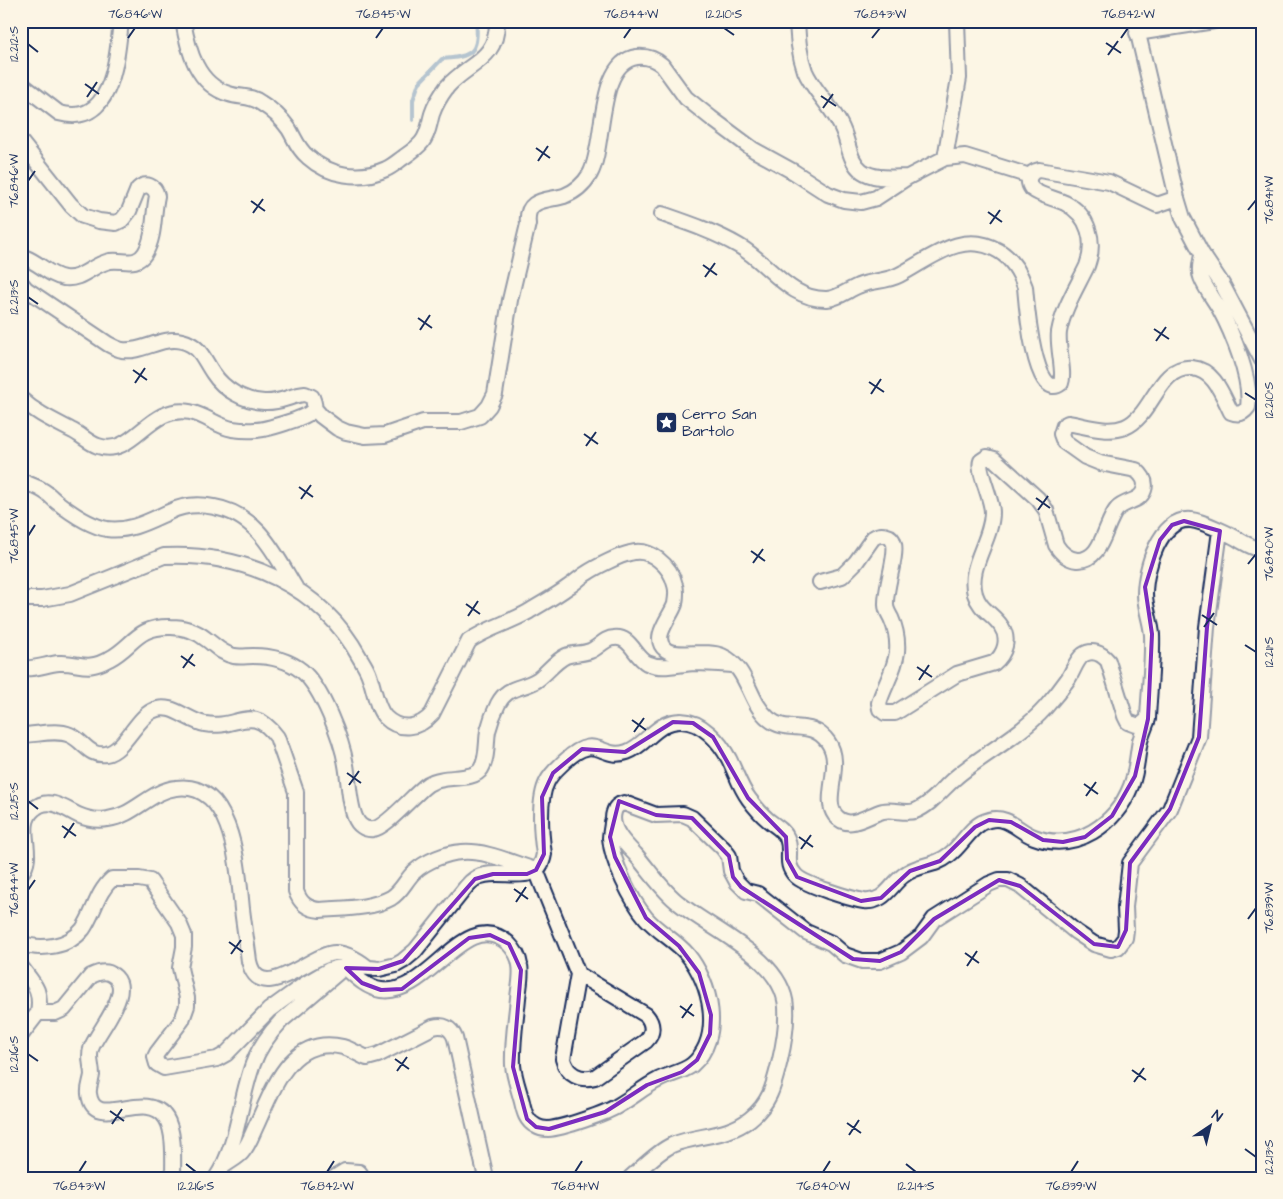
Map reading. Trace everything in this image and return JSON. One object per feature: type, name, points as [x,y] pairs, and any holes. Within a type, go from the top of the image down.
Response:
[{"type":"street","points":[[21,84],[59,113],[79,115],[92,110],[101,100],[115,71],[121,21]]},
{"type":"street","points":[[183,21],[196,67],[207,82],[222,92],[231,95],[248,96],[261,102],[289,129],[299,148],[315,163],[335,173],[356,176],[372,174],[387,169],[411,153],[422,142],[429,129],[436,105],[446,88],[480,61],[492,47],[497,32],[497,21]]},
{"type":"street","points":[[797,21],[798,47],[805,72],[837,119],[844,132],[854,163],[870,175],[908,177]]},
{"type":"street","points":[[945,158],[958,78],[957,21]]},
{"type":"street","points":[[1214,21],[1136,27],[1183,218],[1202,254],[1222,284],[1262,360]]},
{"type":"street","points":[[314,408],[337,428],[365,436],[384,435],[423,422],[468,421],[485,412],[495,394],[509,309],[530,208],[537,202],[548,198],[566,195],[574,191],[586,180],[594,165],[602,116],[613,76],[620,65],[632,58],[645,57],[657,61],[686,98],[711,118],[754,150],[836,198],[853,202],[869,200],[884,195],[908,177],[945,158],[964,156],[1030,176]]},
{"type":"street","points":[[21,142],[71,205],[83,216],[116,223],[122,220],[129,211],[141,187],[152,187],[155,189],[157,196],[150,242],[140,260],[131,262],[111,261],[98,265],[77,278],[67,279],[58,277],[34,261],[26,258],[21,260]]},
{"type":"street","points":[[662,214],[700,227],[739,246],[759,259],[770,271],[795,291],[811,298],[829,299],[860,285],[897,276],[942,250],[960,243],[978,243],[995,248],[1010,260],[1022,277],[1025,286],[1034,351],[1039,369],[1046,382],[1055,386],[1061,383],[1063,376],[1058,351],[1062,317],[1090,258],[1092,240],[1086,223],[1081,216],[1067,204],[1032,189],[1029,183],[1030,176],[1039,170],[1109,182],[1157,205],[1177,198]]},
{"type":"street","points":[[820,582],[842,576],[856,562],[877,535],[886,535],[893,541],[894,549],[886,594],[886,607],[896,634],[896,653],[879,703],[880,709],[885,713],[895,713],[957,674],[994,663],[1006,644],[1005,633],[999,623],[982,608],[974,587],[974,572],[989,530],[992,512],[989,492],[980,468],[981,461],[987,457],[994,459],[1038,499],[1046,510],[1059,550],[1068,558],[1081,560],[1097,550],[1110,520],[1126,502],[1141,496],[1145,482],[1136,470],[1100,464],[1085,457],[1064,442],[1061,434],[1064,425],[1068,423],[1112,430],[1132,424],[1142,414],[1168,377],[1177,370],[1188,368],[1202,371],[1213,379],[1231,412],[1234,414],[1242,413],[1248,407],[1245,373],[1235,342],[1220,310],[1201,278],[1202,254]]},
{"type":"street","points":[[21,283],[26,289],[120,350],[130,350],[167,341],[182,341],[193,346],[203,355],[220,382],[235,394],[255,401],[266,402],[277,402],[305,394],[312,397],[315,404],[309,414],[274,427],[255,430],[231,428],[190,412],[171,412],[162,414],[126,443],[104,448],[96,446],[80,434],[31,409],[21,398]]},
{"type":"street","points":[[21,481],[42,490],[88,522],[108,529],[137,526],[183,507],[206,506],[228,511],[248,521],[264,537],[296,589]]},
{"type":"street","points":[[21,943],[28,946],[52,947],[73,938],[83,929],[104,885],[112,879],[147,880],[153,884],[178,923],[184,941],[180,968],[186,990],[187,1006],[182,1020],[157,1053],[157,1064],[164,1068],[217,1059],[226,1054],[269,1010],[305,984],[329,970],[360,967],[379,969],[396,965],[409,956],[466,887],[475,879],[493,874],[527,874],[536,870],[543,860],[544,854],[542,797],[546,783],[553,773],[572,754],[582,749],[594,747],[612,753],[626,752],[661,726],[673,722],[686,721],[693,723],[714,737],[729,759],[737,779],[748,798],[786,837],[789,847],[787,859],[789,866],[797,878],[810,884],[868,901],[881,898],[903,875],[917,867],[933,865],[947,857],[975,827],[989,820],[1011,822],[1026,833],[1052,841],[1074,840],[1095,832],[1112,816],[1126,798],[1138,765],[1140,741],[1148,720],[1152,634],[1145,597],[1149,568],[1163,534],[1177,522],[1191,520],[1262,550]]},
{"type":"street","points":[[346,968],[362,983],[381,990],[402,989],[424,975],[468,938],[490,935],[509,944],[518,956],[521,970],[513,1067],[527,1119],[542,1129],[555,1128],[605,1112],[618,1106],[663,1077],[682,1072],[698,1060],[710,1034],[710,1015],[704,983],[696,968],[687,954],[646,918],[632,895],[615,857],[610,837],[616,807],[620,804],[624,803],[656,815],[688,816],[723,848],[729,856],[733,877],[741,887],[746,891],[758,894],[806,932],[831,943],[845,954],[862,961],[880,961],[901,952],[921,937],[934,919],[989,884],[999,880],[1008,880],[1020,886],[1076,932],[1094,944],[1111,949],[1118,947],[1125,938],[1125,907],[1130,863],[1170,809],[1199,737],[1207,627],[1220,531]]},
{"type":"street","points":[[21,599],[42,599],[70,594],[164,556],[214,557],[247,565],[279,579],[296,589],[325,612],[350,641],[368,673],[381,712],[391,722],[403,727],[416,726],[423,723],[432,714],[469,641],[476,636],[520,617],[587,573],[630,552],[645,553],[659,560],[669,571],[673,577],[676,591],[674,606],[660,636],[660,641],[665,650],[675,653],[714,653],[730,660],[744,678],[760,708],[770,720],[782,726],[806,727],[826,739],[833,754],[834,762],[831,806],[840,819],[850,823],[860,821],[882,811],[915,811],[928,803],[955,778],[1014,737],[1044,710],[1066,682],[1080,658],[1088,653],[1102,654],[1108,660],[1128,722],[1141,725],[1148,720]]},
{"type":"street","points":[[21,668],[40,668],[62,663],[85,667],[94,665],[111,658],[141,634],[150,630],[169,627],[196,633],[218,650],[234,656],[268,656],[286,661],[302,671],[319,693],[334,725],[346,762],[355,818],[362,826],[372,829],[382,826],[429,783],[443,778],[477,774],[483,765],[488,732],[497,705],[504,695],[511,689],[535,681],[564,656],[589,652],[610,638],[617,637],[624,639],[643,660],[652,664],[669,666],[692,664],[735,665]]},
{"type":"street","points":[[21,734],[65,734],[72,736],[90,751],[104,755],[114,752],[146,715],[160,708],[175,710],[191,720],[208,725],[228,724],[247,717],[267,725],[277,737],[296,792],[296,890],[301,901],[314,910],[371,905],[390,898],[401,890],[414,872],[432,860],[451,853],[479,853],[536,870]]},
{"type":"street","points":[[21,873],[27,861],[25,824],[29,813],[38,806],[50,802],[88,818],[105,820],[122,816],[160,792],[169,789],[178,787],[196,790],[204,793],[217,805],[232,839],[237,857],[249,961],[256,974],[265,980],[276,980],[314,959],[336,953],[355,959],[370,969]]},
{"type":"street","points":[[612,821],[625,843],[675,900],[758,958],[774,976],[781,988],[786,1006],[784,1044],[772,1092],[760,1109],[745,1123],[722,1134],[698,1138],[671,1146],[659,1153],[630,1178]]},
{"type":"street","points":[[536,870],[578,974],[564,1059],[570,1073],[580,1078],[590,1079],[595,1078],[646,1042],[652,1033],[652,1028],[646,1014],[578,974]]},
{"type":"street","points":[[21,967],[34,984],[40,999],[38,1013],[21,1035]]},
{"type":"street","points":[[216,1178],[225,1165],[250,1074],[264,1041],[281,1021],[346,968]]},
{"type":"street","points":[[38,1013],[55,1013],[64,1008],[91,976],[106,972],[115,977],[120,990],[117,1002],[91,1048],[90,1062],[92,1074],[89,1095],[94,1105],[103,1111],[114,1111],[141,1105],[152,1107],[162,1113],[166,1118],[170,1131],[173,1154],[173,1178]]},
{"type":"street","points":[[225,1165],[243,1152],[279,1077],[284,1069],[298,1056],[315,1048],[335,1046],[345,1048],[368,1058],[378,1055],[433,1027],[441,1026],[450,1029],[455,1038],[486,1178]]},
{"type":"street","points":[[334,1178],[345,1171],[359,1172],[364,1178]]},
{"type":"highlighted area","points":[[1184,521],[1220,531],[1207,627],[1199,737],[1170,809],[1130,863],[1126,930],[1118,947],[1094,944],[1020,886],[999,880],[934,919],[901,952],[880,961],[853,959],[741,887],[733,877],[729,856],[692,818],[656,815],[619,801],[610,837],[615,857],[646,918],[679,946],[699,973],[711,1015],[710,1034],[697,1060],[682,1072],[647,1085],[605,1112],[549,1129],[536,1127],[527,1119],[513,1067],[521,970],[509,944],[490,935],[469,938],[402,989],[381,990],[362,983],[346,968],[379,969],[403,961],[475,879],[493,874],[527,874],[536,870],[544,854],[542,797],[553,773],[582,749],[625,752],[673,722],[693,723],[713,737],[748,798],[786,837],[787,859],[797,877],[861,901],[881,898],[910,871],[940,861],[975,827],[989,820],[1011,822],[1043,840],[1063,842],[1085,837],[1112,816],[1135,776],[1148,719],[1152,634],[1145,587],[1160,540],[1172,525]]},
{"type":"waterway","points":[[413,120],[413,100],[419,83],[442,59],[467,55],[475,47],[476,21]]},
{"type":"place","name":"Cerro San Bartolo","points":[[666,423]]}]
